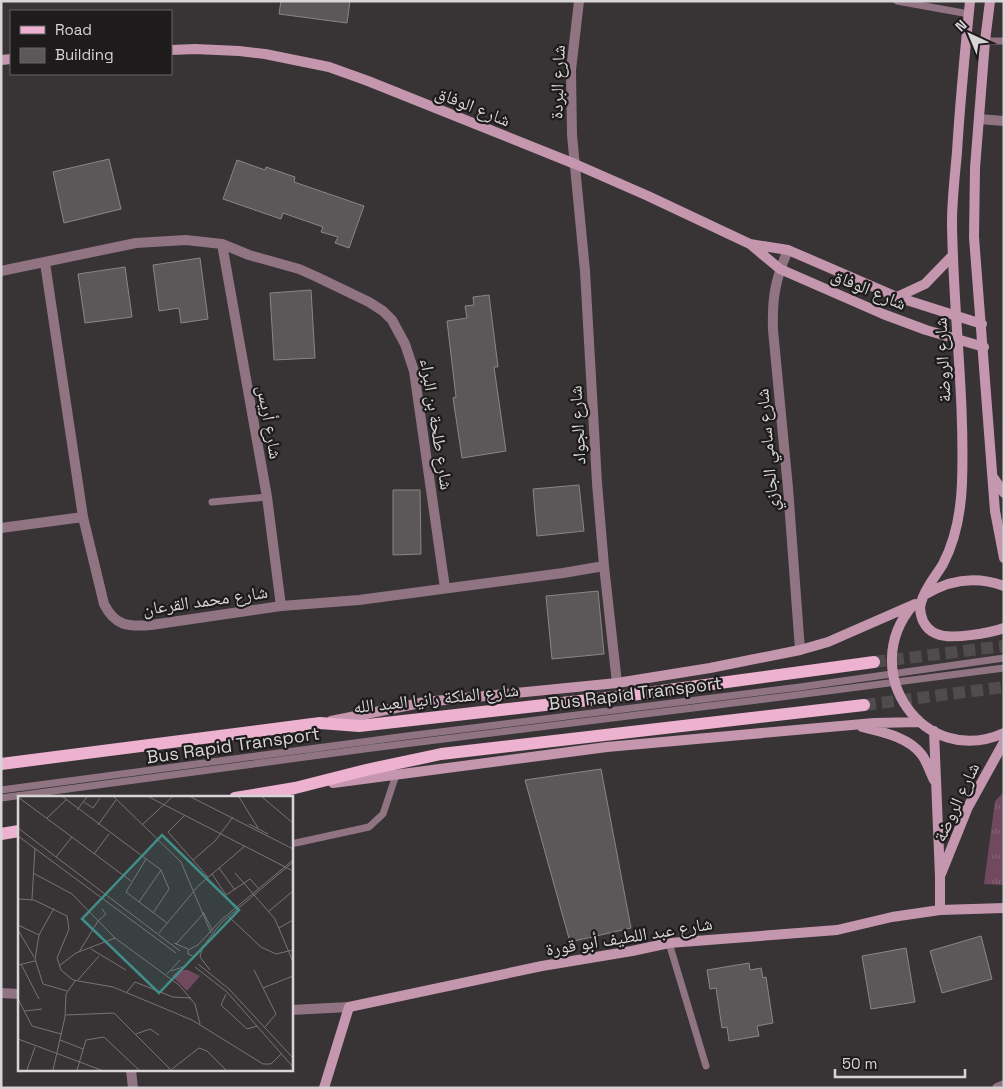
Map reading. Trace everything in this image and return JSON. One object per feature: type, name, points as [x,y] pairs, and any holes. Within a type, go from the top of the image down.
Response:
[{"type":"main road","name":"شارع الملكة رانيا العبد الله","points":[[1,764],[320,723],[359,726],[624,696],[874,662]]},
{"type":"main road","points":[[247,796],[295,788],[441,754],[864,705]]},
{"type":"main road","points":[[1,834],[18,832]]},
{"type":"street","name":"شارع البردة","points":[[575,164],[571,92],[574,32],[579,1]]},
{"type":"street","name":"شارع الروضة","points":[[970,1],[953,203],[953,255],[962,483],[959,514],[951,544],[944,562],[924,595],[920,613],[930,630],[938,635],[947,636],[995,631],[1004,628]]},
{"type":"street","points":[[990,1],[975,168],[974,218],[976,268],[984,346],[995,511],[1004,558]]},
{"type":"street","name":"شارع الوفاق","points":[[172,50],[240,51],[329,68],[368,81],[575,164],[750,244],[780,269],[883,314],[957,340],[984,346]]},
{"type":"street","points":[[979,119],[1004,121]]},
{"type":"street","name":"شارع الجواد","points":[[575,164],[585,271],[597,483],[617,683]]},
{"type":"street","name":"شارع طلحة بن البراء","points":[[1,271],[136,244],[186,240],[222,244],[249,255],[299,269],[317,276],[383,311],[392,320],[405,344],[414,371],[445,588]]},
{"type":"street","name":"شارع أريس","points":[[222,244],[267,496],[281,606]]},
{"type":"street","name":"شارع الوفاق","points":[[750,244],[788,250],[896,297],[982,324]]},
{"type":"street","name":"شارع سامي الجازي","points":[[788,250],[775,285],[772,305],[800,650]]},
{"type":"street","points":[[896,297],[925,284],[953,255]]},
{"type":"street","name":"شارع محمد القرعان","points":[[45,263],[83,517],[104,604],[112,617],[122,624],[136,626],[151,625],[281,606],[359,600],[604,566]]},
{"type":"street","points":[[992,475],[1004,492]]},
{"type":"street","points":[[1,528],[83,517]]},
{"type":"street","points":[[1004,586],[984,581],[960,580],[941,586],[924,595],[906,613],[895,636],[892,648],[893,677],[904,704],[920,722],[934,731],[957,739],[985,739],[1004,733]]},
{"type":"street","points":[[320,723],[425,702],[617,683],[710,668],[800,650],[828,642],[915,604]]},
{"type":"street","points":[[295,788],[608,747],[874,723],[920,722]]},
{"type":"street","points":[[853,725],[884,732],[912,746],[921,754],[935,783]]},
{"type":"street","name":"شارع الروضة","points":[[934,731],[940,910]]},
{"type":"street","name":"شارع الروضة","points":[[940,877],[968,807],[1004,742]]},
{"type":"street","name":"شارع عبد اللطيف أبو قورة","points":[[292,1010],[349,1007],[542,966],[669,943],[837,930],[892,917],[940,910],[1004,908]]},
{"type":"street","points":[[1,993],[18,994]]},
{"type":"street","points":[[324,1088],[349,1007]]},
{"type":"street","points":[[131,1072],[133,1088]]},
{"type":"street","points":[[997,1088],[1004,1085]]},
{"type":"lane","points":[[897,1],[969,14]]},
{"type":"lane","points":[[985,41],[1004,41]]},
{"type":"lane","points":[[212,502],[267,496]]},
{"type":"lane","name":"Bus Rapid Transport","points":[[1,798],[372,748],[780,698],[1004,658]]},
{"type":"lane","name":"Bus Rapid Transport","points":[[1,790],[407,736],[790,688],[1004,668]]},
{"type":"lane","points":[[292,844],[369,827],[383,814],[396,775]]},
{"type":"lane","points":[[669,943],[706,1066]]},
{"type":"green space","points":[[1004,792],[1004,885],[984,884],[995,801]]},
{"type":"building","points":[[281,1],[350,1],[347,23],[279,14]]},
{"type":"building","points":[[109,159],[121,209],[64,223],[53,172]]},
{"type":"building","points":[[237,160],[265,170],[266,167],[295,177],[294,182],[364,206],[349,248],[335,243],[338,237],[321,232],[323,227],[283,213],[281,219],[223,199]]},
{"type":"building","points":[[200,258],[208,319],[181,323],[179,308],[159,311],[153,265]]},
{"type":"building","points":[[125,267],[132,317],[85,323],[78,274]]},
{"type":"building","points":[[311,290],[315,358],[274,360],[270,293]]},
{"type":"building","points":[[489,295],[498,367],[494,367],[506,451],[462,458],[453,398],[456,397],[447,321],[467,318],[465,306],[474,305],[473,297]]},
{"type":"building","points":[[579,485],[584,531],[537,536],[533,489]]},
{"type":"building","points":[[393,490],[420,490],[421,554],[393,555]]},
{"type":"building","points":[[598,591],[604,654],[552,659],[546,596]]},
{"type":"building","points":[[601,769],[631,928],[570,942],[525,780]]},
{"type":"building","points":[[981,936],[992,979],[942,993],[930,951]]},
{"type":"building","points":[[906,948],[915,1002],[871,1009],[862,956]]},
{"type":"building","points":[[749,963],[750,970],[761,968],[763,978],[766,977],[773,1023],[757,1026],[759,1036],[729,1041],[727,1027],[722,1028],[716,988],[710,989],[707,970]]},
{"type":"tunnel","points":[[874,662],[1004,646]]},
{"type":"tunnel","points":[[864,705],[1004,687]]}]
